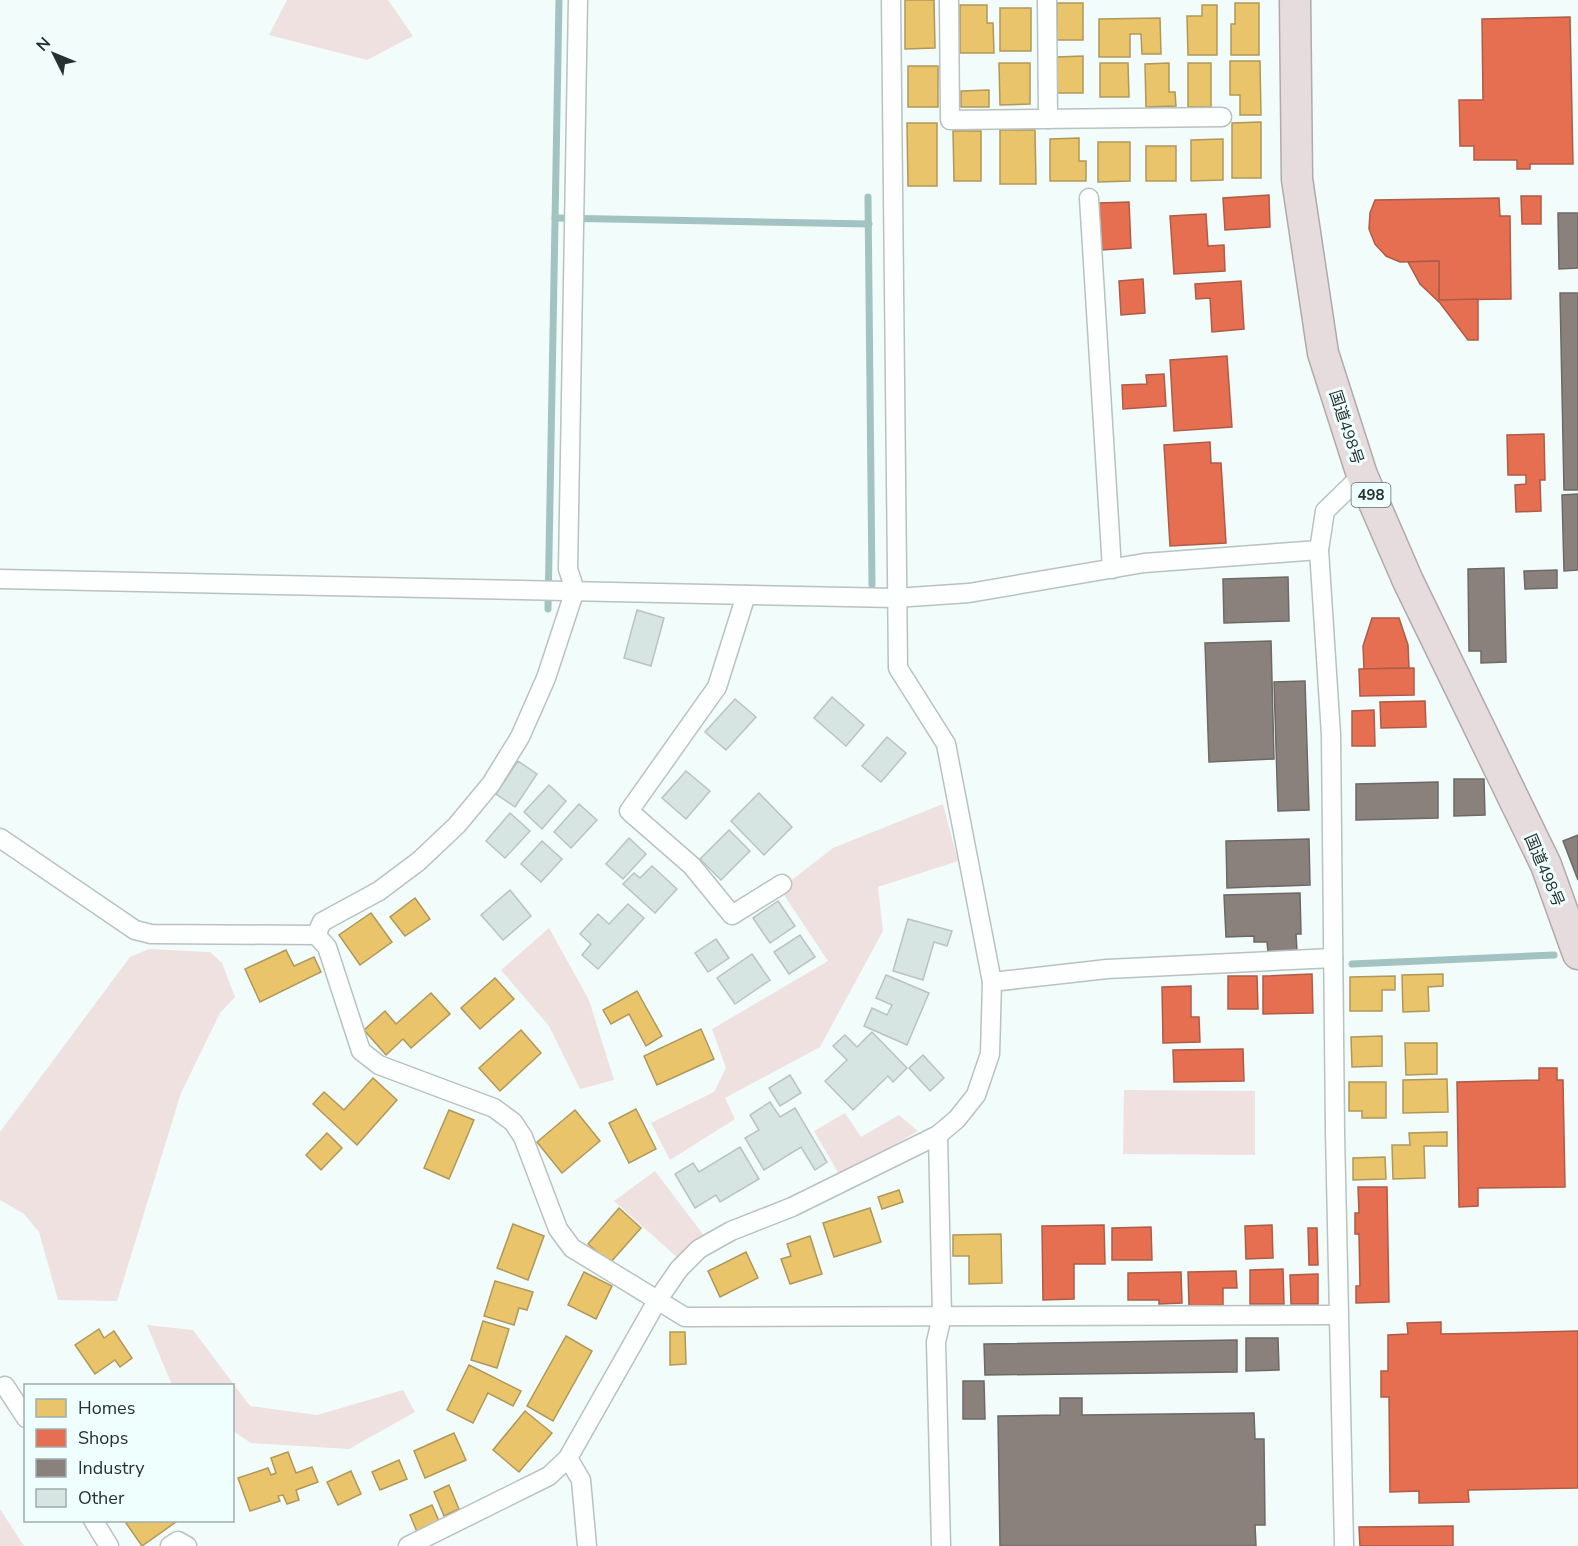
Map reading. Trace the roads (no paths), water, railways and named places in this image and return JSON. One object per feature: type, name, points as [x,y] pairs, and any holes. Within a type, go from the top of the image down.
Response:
[{"type":"highway","name":"国道498号","points":[[1295,0],[1297,179],[1323,353],[1362,475],[1408,582],[1546,865],[1578,954]]},
{"type":"street","points":[[316,935],[322,921],[379,891],[420,861],[457,825],[491,784],[520,737],[546,678],[575,590],[568,569],[578,0]]},
{"type":"street","points":[[408,1546],[549,1476],[568,1458],[657,1301],[679,1269],[699,1249],[731,1231],[792,1207],[938,1135],[957,1119],[976,1095],[987,1064],[990,1054],[992,982],[946,744],[898,668],[895,598],[891,0]]},
{"type":"street","points":[[949,0],[950,120],[1222,117]]},
{"type":"street","points":[[1047,0],[1048,119]]},
{"type":"street","points":[[1089,198],[1112,569]]},
{"type":"street","points":[[1344,1546],[1338,1315],[1331,735],[1319,550],[1325,511],[1362,475]]},
{"type":"street","points":[[0,579],[895,598],[969,593],[1144,563],[1319,550]]},
{"type":"street","points":[[746,595],[717,687],[629,812],[692,866],[732,915],[782,884]]},
{"type":"street","points":[[0,838],[135,930],[162,934],[316,935],[327,947],[361,1050],[379,1065],[494,1108],[513,1122],[523,1137],[558,1229],[572,1248],[685,1317],[1338,1315]]},
{"type":"street","points":[[992,982],[1107,969],[1333,958]]},
{"type":"street","points":[[938,1135],[942,1316],[936,1342],[941,1546]]},
{"type":"street","points":[[5,1386],[24,1415]]},
{"type":"street","points":[[568,1458],[580,1480],[587,1546]]},
{"type":"street","points":[[94,1522],[109,1546]]},
{"type":"street","points":[[170,1546],[178,1541],[187,1546]]},
{"type":"waterway","points":[[548,609],[559,0]]},
{"type":"waterway","points":[[868,197],[872,585]]},
{"type":"waterway","points":[[555,218],[869,224]]},
{"type":"waterway","points":[[1352,964],[1554,955]]}]
